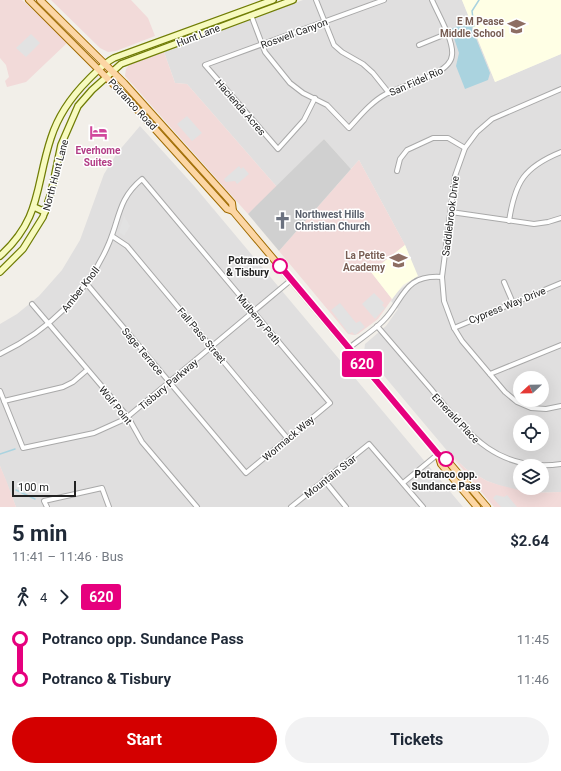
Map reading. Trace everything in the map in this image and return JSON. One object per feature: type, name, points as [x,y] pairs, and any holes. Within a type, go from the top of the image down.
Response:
[{"type":"main road","name":"Potranco Road","points":[[29,0],[158,130],[227,209],[233,211],[438,454],[446,459],[487,507]]},
{"type":"main road","points":[[35,0],[43,8],[51,11]]},
{"type":"main road","name":"Potranco Road","points":[[40,0],[105,64],[188,152],[232,203],[233,211]]},
{"type":"main road","name":"Hunt Lane","points":[[99,69],[114,58],[273,0]]},
{"type":"main road","name":"Hunt Lane","points":[[106,76],[121,64],[293,0]]},
{"type":"main road","points":[[161,49],[161,45],[186,35],[188,31]]},
{"type":"main road","name":"North Hunt Lane","points":[[0,256],[20,233],[34,207],[47,151],[56,125],[74,96],[99,69]]},
{"type":"main road","name":"North Hunt Lane","points":[[0,272],[27,244],[45,212],[51,193],[59,152],[71,120],[81,102],[106,76]]},
{"type":"main road","points":[[152,124],[157,119]]},
{"type":"main road","points":[[158,130],[168,137],[181,152],[188,152]]},
{"type":"main road","points":[[187,162],[199,171],[219,194],[224,194]]},
{"type":"main road","points":[[34,207],[45,212]]},
{"type":"main road","name":"Potranco Road","points":[[438,454],[441,464],[477,507]]},
{"type":"street","points":[[316,0],[332,42],[336,47],[363,64],[373,73],[389,92]]},
{"type":"street","name":"Roswell Canyon","points":[[205,65],[384,0]]},
{"type":"street","name":"San Fidel Rio","points":[[315,98],[332,108],[349,128],[375,102],[389,92],[448,66],[452,53],[432,0]]},
{"type":"street","points":[[250,15],[268,57],[290,83],[303,93],[315,98]]},
{"type":"street","points":[[418,45],[446,34]]},
{"type":"street","name":"Hacienda Acres","points":[[205,65],[278,149],[304,120],[315,98]]},
{"type":"street","name":"Saddlebrook Drive","points":[[561,89],[492,119],[477,132],[465,148],[455,176],[442,277],[444,301],[454,328],[490,374],[510,396],[523,405],[541,409],[561,406]]},
{"type":"street","points":[[397,170],[400,159],[407,150],[433,138],[448,138],[465,148]]},
{"type":"street","points":[[509,221],[514,194],[523,177],[537,164],[561,152]]},
{"type":"street","name":"Amber Knoll","points":[[0,354],[20,344],[48,324],[66,308],[86,284],[101,261],[112,236],[126,195],[142,179]]},
{"type":"street","name":"Mulberry Path","points":[[142,179],[330,403]]},
{"type":"street","points":[[450,212],[509,221],[541,223],[561,218]]},
{"type":"street","name":"Fall Pass Street","points":[[112,236],[127,246],[288,438]]},
{"type":"street","points":[[349,348],[378,326],[387,317],[400,296],[408,287],[424,278],[442,277]]},
{"type":"street","name":"Tisbury Parkway","points":[[4,401],[23,448],[94,433],[128,417],[212,348],[291,280]]},
{"type":"street","points":[[504,282],[513,303]]},
{"type":"street","name":"Cypress Way Drive","points":[[454,328],[561,283]]},
{"type":"street","name":"Sage Terrace","points":[[86,284],[246,473]]},
{"type":"street","name":"Wolf Point","points":[[32,304],[128,417],[142,442],[197,507]]},
{"type":"street","name":"Emerald Place","points":[[378,326],[461,425],[477,441],[493,452],[515,461],[538,465],[561,464]]},
{"type":"street","points":[[490,374],[561,345]]},
{"type":"street","points":[[0,391],[4,401],[63,387],[87,370]]},
{"type":"street","name":"Wormack Way","points":[[246,473],[330,403]]},
{"type":"street","name":"Mountain Star","points":[[291,507],[324,480],[338,471],[369,444],[403,483]]},
{"type":"street","points":[[423,507],[403,483],[438,454]]},
{"type":"street","points":[[324,480],[346,507]]},
{"type":"street","points":[[47,507],[44,501],[102,488],[109,507]]},
{"type":"shaded area","points":[[0,0],[22,0],[68,42],[26,82],[7,87],[5,81],[9,77],[6,65],[0,58]]},
{"type":"shaded area","points":[[51,0],[131,0],[148,18],[155,36],[116,51],[108,52],[100,48]]},
{"type":"shaded area","points":[[303,0],[462,0],[495,82],[561,54],[561,492],[549,492],[549,459],[513,459],[513,490],[487,481],[466,469],[449,453],[364,352],[365,344],[386,326],[398,309],[391,301],[398,291],[417,276],[405,245],[359,160],[351,169],[324,139],[277,187],[187,84],[175,83],[164,52]]},
{"type":"shaded area","name":"E M Pease Middle School","points":[[462,0],[561,0],[561,54],[495,82]]},
{"type":"shaded area","points":[[31,34],[40,43],[26,57],[16,48]]},
{"type":"shaded area","points":[[164,52],[175,83],[187,84],[277,187],[248,214],[125,76],[126,69],[129,65]]},
{"type":"shaded area","points":[[187,116],[202,133],[192,141],[177,124]]},
{"type":"shaded area","points":[[140,126],[195,187],[463,507],[16,507],[0,466],[0,324],[17,314],[39,296],[62,270],[80,240],[104,174],[117,153]]},
{"type":"shaded area","points":[[324,139],[351,169],[279,251],[248,214]]},
{"type":"shaded area","points":[[359,160],[405,245],[371,272],[392,299],[378,319],[358,334],[354,335],[348,334],[279,251]]},
{"type":"shaded area","points":[[239,166],[241,169],[243,167],[249,174],[237,184],[235,181],[226,182],[224,179]]},
{"type":"shaded area","points":[[124,216],[130,226],[124,236],[119,232]]},
{"type":"shaded area","name":"La Petite Academy","points":[[405,245],[418,276],[403,285],[392,299],[371,272]]},
{"type":"shaded area","points":[[374,293],[384,303],[382,305],[385,308],[375,319],[362,304]]},
{"type":"shaded area","points":[[340,303],[356,323],[360,321],[365,327],[355,335],[352,332],[349,334],[331,310]]},
{"type":"shaded area","points":[[449,453],[466,469],[487,481],[513,488],[513,495],[549,495],[549,492],[561,492],[561,507],[494,507]]},
{"type":"shaded area","points":[[0,466],[6,480],[16,507],[0,507]]},
{"type":"shaded area","points":[[496,495],[504,497],[507,495],[517,507],[501,507],[493,498]]},
{"type":"water","points":[[469,21],[490,73],[488,80],[465,89],[456,66],[459,53],[451,29]]},
{"type":"waterway","points":[[471,27],[474,26],[472,11],[479,0]]},
{"type":"waterway","points":[[0,454],[15,449]]},
{"type":"waterway","points":[[16,490],[35,499]]},
{"type":"bus line","name":"620","points":[[280,266],[438,454],[446,459]]},
{"type":"place","name":"E M Pease Middle School","points":[[517,27]]},
{"type":"place","name":"Everhome Suites","points":[[98,133]]},
{"type":"place","name":"Northwest Hills Christian Church","points":[[282,220]]},
{"type":"place","name":"La Petite Academy","points":[[398,261]]},
{"type":"place","name":"Potranco & Tisbury","points":[[280,266]]},
{"type":"place","name":"Potranco opp. Sundance Pass","points":[[446,459]]}]
